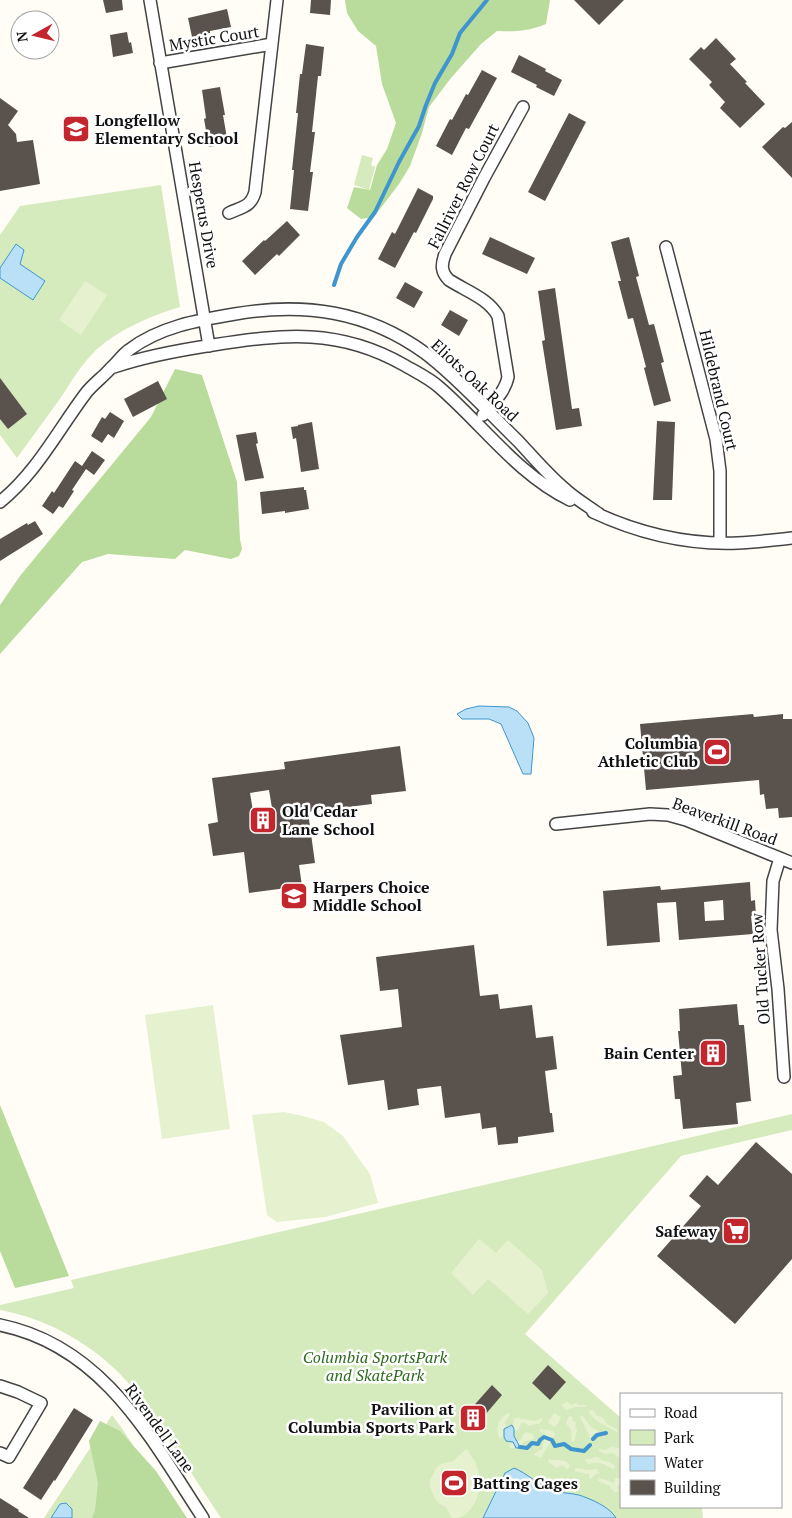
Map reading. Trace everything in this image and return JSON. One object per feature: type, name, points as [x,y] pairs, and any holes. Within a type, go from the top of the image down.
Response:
[{"type":"street","name":"Hesperus Drive","points":[[150,0],[209,346]]},
{"type":"street","name":"Mystic Court","points":[[229,213],[248,205],[253,200],[255,192],[278,0]]},
{"type":"street","name":"Mystic Court","points":[[160,63],[272,44]]},
{"type":"street","name":"Fallriver Row Court","points":[[477,422],[507,383],[508,377],[498,316],[488,302],[449,280],[444,275],[442,262],[479,186],[523,107]]},
{"type":"street","name":"Hildebrand Court","points":[[666,247],[716,439],[720,472],[720,543]]},
{"type":"street","name":"Eliots Oak Road","points":[[0,502],[20,483],[44,455],[88,391],[126,352],[140,342],[157,333],[205,319],[244,312],[277,309],[319,310],[348,315],[378,326],[425,353],[449,374],[566,490],[599,514]]},
{"type":"street","name":"Eliots Oak Road","points":[[112,368],[137,359],[209,346],[276,337],[316,337],[370,348],[438,386],[531,476],[562,496],[616,523],[656,536],[684,541],[740,543],[792,538]]},
{"type":"street","name":"Beaverkill Road","points":[[556,824],[650,814],[668,815],[686,820],[792,862]]},
{"type":"street","name":"Old Tucker Row","points":[[780,858],[773,880],[771,930],[778,989],[784,1078]]},
{"type":"street","name":"Rivendell Lane","points":[[1,1327],[24,1331],[52,1343],[68,1352],[97,1375],[132,1412],[203,1518]]},
{"type":"street","points":[[0,1386],[41,1403],[9,1457],[0,1452]]},
{"type":"green space","points":[[345,0],[550,0],[546,24],[522,31],[497,31],[481,44],[451,78],[429,107],[410,166],[399,184],[374,217],[361,219],[347,208],[354,187],[370,190],[377,165],[387,149],[396,123],[382,84],[376,46],[358,31],[347,13]]},
{"type":"green space","points":[[362,155],[373,158],[371,165],[375,167],[369,190],[354,185]]},
{"type":"green space","points":[[161,185],[180,307],[136,324],[105,342],[96,350],[86,361],[17,458],[0,435],[0,235],[20,206]]},
{"type":"green space","points":[[85,281],[107,295],[81,335],[59,320]]},
{"type":"green space","points":[[175,369],[202,375],[237,482],[242,549],[239,556],[231,559],[185,550],[175,559],[108,554],[82,562],[0,654],[0,605],[20,576],[151,417]]},
{"type":"green space","points":[[213,1005],[230,1129],[162,1139],[145,1015]]},
{"type":"green space","points":[[0,1105],[69,1276],[15,1288],[0,1251]]},
{"type":"green space","points":[[284,1112],[324,1122],[343,1136],[370,1174],[378,1203],[325,1217],[277,1222],[267,1215],[252,1115]]},
{"type":"green space","name":"Columbia SportsPark and SkatePark","points":[[792,1114],[792,1130],[681,1156],[525,1334],[620,1417],[620,1508],[702,1508],[703,1518],[221,1518],[145,1403],[117,1371],[78,1340],[63,1332],[32,1319],[0,1310],[0,1305],[74,1288],[71,1280]]},
{"type":"green space","points":[[479,1239],[496,1253],[508,1240],[542,1270],[548,1293],[528,1314],[488,1279],[473,1295],[451,1273]]},
{"type":"green space","points":[[567,1402],[571,1405],[576,1403],[578,1405],[586,1405],[586,1407],[575,1407],[566,1410],[562,1406]]},
{"type":"green space","points":[[590,1410],[594,1411],[597,1416],[602,1417],[607,1424],[618,1430],[617,1432],[594,1419],[589,1413]]},
{"type":"green space","points":[[508,1413],[510,1414],[505,1422],[506,1427],[503,1430],[504,1437],[499,1438],[498,1424]]},
{"type":"green space","points":[[554,1413],[561,1417],[558,1424],[554,1427],[548,1422]]},
{"type":"green space","points":[[112,1415],[121,1427],[181,1518],[44,1518]]},
{"type":"green space","points":[[582,1415],[591,1426],[599,1431],[599,1434],[593,1434],[591,1438],[589,1437],[580,1417]]},
{"type":"green space","points":[[570,1416],[576,1422],[575,1427],[577,1429],[574,1442],[571,1441],[570,1430],[566,1424]]},
{"type":"green space","points":[[514,1419],[535,1421],[543,1419],[539,1424],[530,1426],[521,1423],[518,1431],[514,1430],[513,1426]]},
{"type":"green space","points":[[100,1421],[120,1431],[156,1471],[187,1518],[92,1518],[95,1510],[98,1483],[89,1441]]},
{"type":"green space","points":[[540,1429],[553,1431],[555,1434],[541,1458],[534,1455],[542,1449],[545,1434],[539,1431]]},
{"type":"green space","points":[[526,1432],[532,1434],[533,1439],[523,1442],[521,1446],[517,1444],[514,1448],[510,1448],[509,1445],[521,1440]]},
{"type":"green space","points":[[611,1447],[620,1448],[620,1456],[613,1453],[605,1454],[599,1451],[599,1449],[605,1450]]},
{"type":"green space","name":"Batting Cages","points":[[466,1449],[478,1469],[478,1493],[472,1507],[464,1516],[452,1518],[446,1507],[435,1499],[430,1487],[430,1480],[436,1468],[441,1464],[453,1461]]},
{"type":"green space","points":[[595,1457],[609,1462],[615,1466],[614,1469],[599,1463],[588,1464],[585,1460]]},
{"type":"green space","points":[[549,1459],[564,1461],[570,1467],[567,1469],[562,1465],[557,1468],[548,1462]]},
{"type":"green space","points":[[575,1468],[597,1469],[600,1473],[591,1479],[589,1473],[575,1471]]},
{"type":"green space","points":[[599,1478],[614,1483],[615,1478],[620,1478],[620,1485],[617,1486],[618,1492],[614,1492],[610,1486],[598,1481]]},
{"type":"water","points":[[16,244],[24,250],[20,264],[45,281],[33,300],[0,278],[0,268]]},
{"type":"water","points":[[479,706],[509,707],[517,711],[528,723],[534,738],[531,774],[523,774],[501,724],[489,719],[462,719],[457,714],[466,709]]},
{"type":"water","points":[[512,1425],[519,1448],[516,1448],[513,1442],[506,1441],[504,1437],[504,1429]]},
{"type":"water","points":[[514,1468],[552,1490],[579,1495],[594,1501],[609,1510],[616,1518],[483,1518],[505,1473]]},
{"type":"water","points":[[66,1503],[72,1509],[72,1518],[51,1518],[60,1504]]},
{"type":"building","points":[[103,0],[122,0],[123,10],[106,13]]},
{"type":"building","points":[[311,0],[331,0],[330,15],[310,13]]},
{"type":"building","points":[[574,0],[624,0],[599,25]]},
{"type":"building","points":[[227,9],[231,27],[192,37],[188,18]]},
{"type":"building","points":[[127,32],[133,53],[113,57],[110,35]]},
{"type":"building","points":[[716,38],[736,59],[730,64],[765,104],[740,128],[720,108],[725,102],[709,85],[712,82],[689,59],[701,47],[704,50]]},
{"type":"building","points":[[306,44],[324,47],[321,76],[318,76],[312,132],[315,132],[310,172],[313,172],[308,211],[290,209],[298,113],[296,113],[300,74],[302,74]]},
{"type":"building","points":[[519,55],[562,80],[554,96],[511,72]]},
{"type":"building","points":[[482,70],[497,78],[469,129],[466,128],[452,155],[436,146],[450,119],[452,120]]},
{"type":"building","points":[[220,87],[228,144],[209,147],[204,119],[206,118],[202,90]]},
{"type":"building","points":[[0,98],[18,111],[8,125],[16,134],[17,142],[33,140],[40,184],[0,191]]},
{"type":"building","points":[[569,113],[586,122],[545,201],[528,192]]},
{"type":"building","points":[[792,122],[792,178],[762,147],[783,127],[785,128]]},
{"type":"building","points":[[418,188],[433,196],[433,199],[416,233],[414,232],[395,268],[378,259],[392,232],[395,234]]},
{"type":"building","points":[[287,221],[300,235],[279,256],[277,254],[255,275],[242,261]]},
{"type":"building","points":[[490,237],[535,258],[527,274],[482,254]]},
{"type":"building","points":[[629,237],[639,276],[636,277],[649,325],[654,324],[664,362],[661,363],[671,401],[654,406],[633,318],[628,319],[618,281],[621,281],[611,242]]},
{"type":"building","points":[[405,282],[423,292],[414,308],[396,298]]},
{"type":"building","points":[[555,288],[572,409],[579,408],[582,426],[556,430],[542,341],[545,340],[538,291]]},
{"type":"building","points":[[450,310],[468,320],[459,336],[441,325]]},
{"type":"building","points":[[0,378],[27,414],[8,429],[0,419]]},
{"type":"building","points":[[158,381],[167,399],[133,417],[124,399]]},
{"type":"building","points":[[110,412],[124,421],[114,438],[108,434],[102,443],[91,436],[102,417],[105,419]]},
{"type":"building","points":[[657,421],[675,422],[672,500],[653,500]]},
{"type":"building","points":[[312,422],[319,469],[301,472],[296,438],[293,439],[291,427]]},
{"type":"building","points":[[256,432],[258,443],[256,444],[264,478],[245,481],[236,435]]},
{"type":"building","points":[[92,451],[105,460],[94,475],[86,469],[63,508],[59,506],[53,514],[42,506],[52,491],[54,493],[75,461],[82,466]]},
{"type":"building","points":[[304,487],[309,509],[262,514],[260,492]]},
{"type":"building","points":[[35,521],[43,534],[0,561],[0,539],[27,523],[28,525]]},
{"type":"building","name":"Columbia Athletic Club","points":[[753,714],[754,717],[783,714],[783,719],[792,719],[792,817],[779,818],[778,808],[766,809],[764,794],[760,795],[759,780],[646,790],[640,724]]},
{"type":"building","name":"Old Cedar Lane School","points":[[400,746],[406,791],[371,795],[372,804],[308,812],[315,863],[299,865],[302,886],[249,893],[244,852],[213,856],[208,824],[218,822],[212,778],[285,769],[284,762]],"holes":[[[269,790],[273,814],[254,817],[250,793]]]},
{"type":"building","points":[[750,882],[751,901],[755,900],[756,916],[751,916],[753,934],[679,940],[676,902],[657,903],[660,942],[607,946],[603,891],[660,886],[661,890]],"holes":[[[723,900],[724,920],[705,921],[704,902]]]},
{"type":"building","name":"Harpers Choice Middle School","points":[[474,945],[480,996],[498,994],[500,1009],[532,1005],[536,1038],[553,1036],[557,1069],[545,1071],[554,1132],[518,1137],[518,1143],[498,1145],[496,1127],[482,1129],[480,1113],[445,1118],[441,1086],[417,1089],[419,1105],[388,1110],[384,1080],[348,1085],[340,1035],[402,1027],[398,989],[380,991],[376,957]]},
{"type":"building","name":"Bain Center","points":[[737,1004],[739,1025],[744,1025],[751,1101],[736,1103],[738,1124],[683,1129],[680,1099],[675,1099],[673,1076],[682,1075],[678,1031],[680,1031],[679,1009]]},
{"type":"building","name":"Safeway","points":[[756,1142],[792,1174],[792,1259],[735,1324],[657,1256],[701,1206],[689,1196],[707,1175],[718,1185]]},
{"type":"building","points":[[548,1365],[566,1382],[550,1400],[532,1383]]},
{"type":"building","points":[[492,1385],[502,1395],[473,1429],[462,1419]]},
{"type":"building","points":[[74,1408],[93,1420],[41,1500],[23,1488]]},
{"type":"building","points":[[0,1498],[19,1510],[29,1518],[0,1518]]},
{"type":"waterway","points":[[334,285],[341,264],[375,212],[419,126],[435,83],[452,54],[460,33],[487,0]]},
{"type":"waterway","points":[[593,1439],[597,1435],[606,1433]]},
{"type":"waterway","points":[[520,1447],[527,1448],[532,1443],[538,1444],[544,1437],[552,1440],[555,1446],[564,1444],[571,1449],[584,1451],[590,1445]]},
{"type":"place","name":"Longfellow Elementary School","points":[[76,129]]},
{"type":"place","name":"Columbia Athletic Club","points":[[717,752]]},
{"type":"place","name":"Old Cedar Lane School","points":[[263,820]]},
{"type":"place","name":"Harpers Choice Middle School","points":[[294,896]]},
{"type":"place","name":"Bain Center","points":[[713,1053]]},
{"type":"place","name":"Safeway","points":[[736,1231]]},
{"type":"place","name":"Pavilion at Columbia Sports Park","points":[[473,1418]]},
{"type":"place","name":"Batting Cages","points":[[454,1483]]}]
